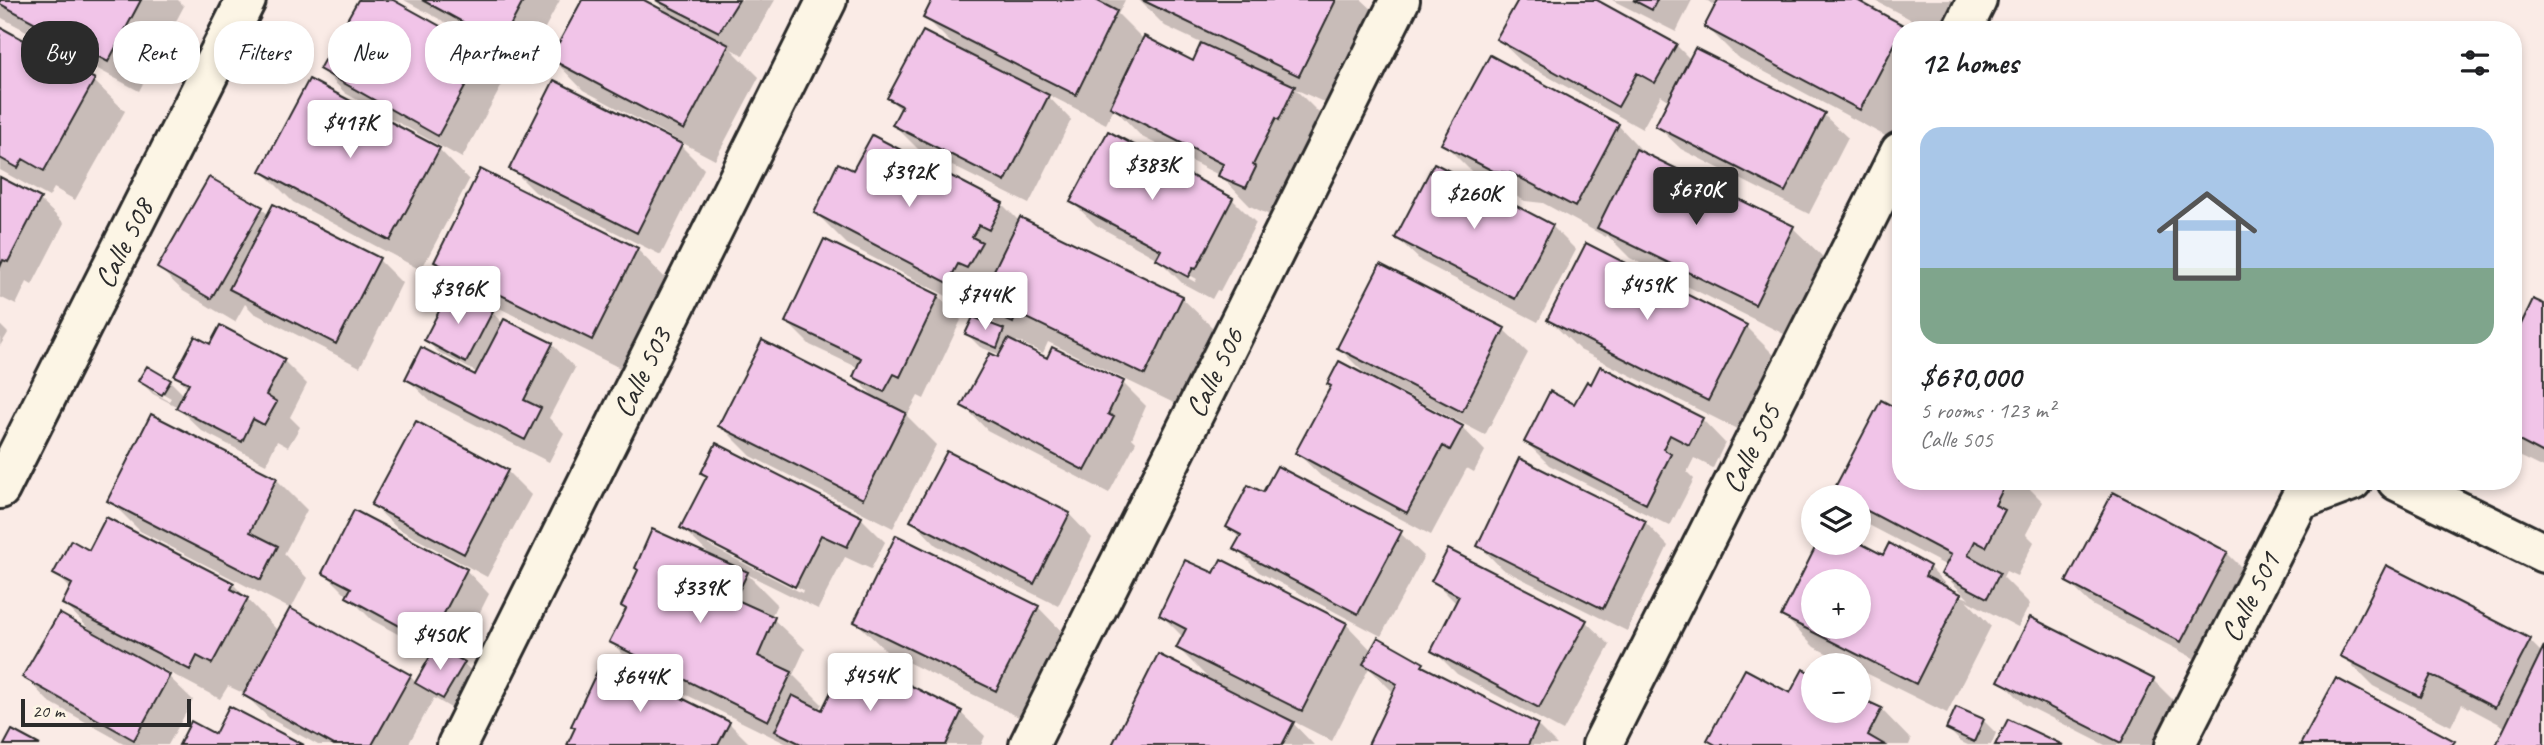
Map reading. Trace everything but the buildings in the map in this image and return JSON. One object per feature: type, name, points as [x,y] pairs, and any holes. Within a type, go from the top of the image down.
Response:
[{"type":"street","name":"Calle 508","points":[[0,489],[246,0]]},
{"type":"street","name":"Calle 503","points":[[457,745],[827,0]]},
{"type":"street","name":"Calle 506","points":[[1029,745],[1400,0]]},
{"type":"street","points":[[1966,21],[1977,0]]},
{"type":"street","name":"Calle 505","points":[[1602,745],[1892,168]]},
{"type":"street","name":"Calle 501","points":[[2175,745],[2299,501],[2328,490]]},
{"type":"street","points":[[2415,490],[2544,554]]}]
